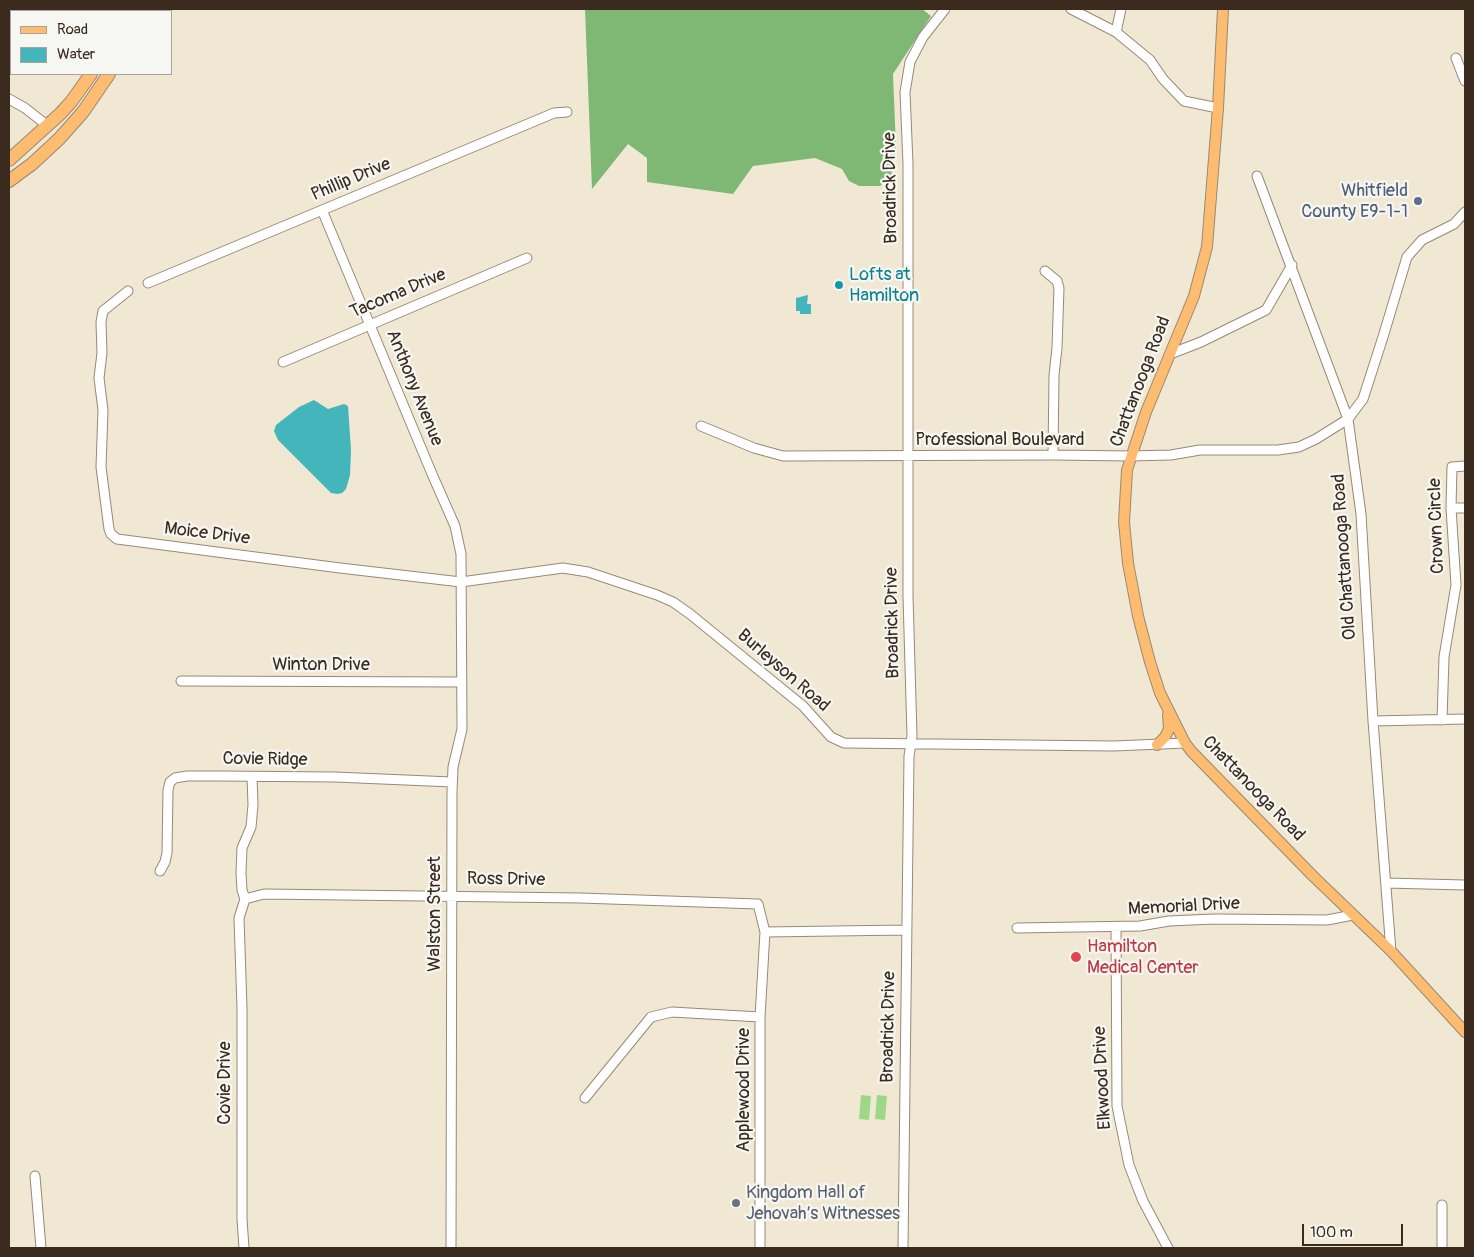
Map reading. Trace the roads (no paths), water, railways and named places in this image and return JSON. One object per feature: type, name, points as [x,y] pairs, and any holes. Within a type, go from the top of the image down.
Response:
[{"type":"highway","points":[[9,160],[48,126],[71,102],[90,75]]},
{"type":"highway","points":[[9,181],[32,164],[59,139],[83,112],[108,75]]},
{"type":"main road","name":"Chattanooga Road","points":[[1223,9],[1212,198],[1207,247],[1194,296],[1146,412],[1130,456],[1127,470],[1124,520],[1128,563],[1138,616],[1150,662],[1168,709],[1185,743],[1208,770],[1313,876],[1391,951],[1465,1032]]},
{"type":"main road","points":[[1157,745],[1165,737],[1169,729],[1168,709]]},
{"type":"street","name":"Broadrick Drive","points":[[903,1248],[908,756],[912,736],[908,596],[908,164],[905,92],[910,62],[923,37],[945,9]]},
{"type":"street","points":[[1071,9],[1116,32],[1150,60],[1163,79],[1184,101],[1218,108]]},
{"type":"street","points":[[1116,32],[1120,9]]},
{"type":"street","points":[[1456,58],[1465,80]]},
{"type":"street","points":[[9,99],[25,108],[48,126]]},
{"type":"street","name":"Phillip Drive","points":[[148,283],[554,113],[567,112]]},
{"type":"street","name":"Old Chattanooga Road","points":[[1257,176],[1292,265],[1348,419],[1361,514],[1373,721],[1391,951]]},
{"type":"street","name":"Anthony Avenue","points":[[322,210],[455,526],[462,554],[461,582]]},
{"type":"street","name":"Professional Boulevard","points":[[701,426],[754,448],[783,456],[1130,456],[1171,455],[1200,450],[1278,450],[1298,447],[1316,439],[1348,419],[1363,399],[1407,257],[1422,240],[1454,224],[1465,212]]},
{"type":"street","name":"Tacoma Drive","points":[[283,362],[527,258]]},
{"type":"street","points":[[1170,354],[1200,342],[1266,310],[1292,265]]},
{"type":"street","points":[[1045,271],[1057,281],[1059,288],[1054,376],[1053,455]]},
{"type":"street","name":"Moice Drive","points":[[128,292],[103,311],[101,322],[102,353],[100,372],[103,419],[101,467],[111,534],[117,539],[461,582]]},
{"type":"street","name":"Crown Circle","points":[[1442,720],[1444,657],[1460,585],[1451,508],[1452,467],[1465,466]]},
{"type":"street","points":[[1451,508],[1465,508]]},
{"type":"street","name":"Burleyson Road","points":[[461,582],[564,568],[597,575],[657,595],[673,602],[703,624],[803,706],[836,741],[844,743],[1157,745],[1185,743]]},
{"type":"street","name":"Walston Street","points":[[451,1248],[452,782],[453,767],[462,729],[461,582]]},
{"type":"street","name":"Winton Drive","points":[[181,681],[461,682]]},
{"type":"street","points":[[1373,721],[1465,720]]},
{"type":"street","name":"Covie Ridge","points":[[160,871],[167,853],[168,790],[170,782],[175,778],[187,776],[335,777],[452,782]]},
{"type":"street","points":[[245,899],[242,890],[242,848],[251,827],[253,805],[252,777]]},
{"type":"street","points":[[1386,883],[1465,885]]},
{"type":"street","name":"Ross Drive","points":[[245,899],[264,894],[571,898],[758,904],[765,932]]},
{"type":"street","name":"Covie Drive","points":[[244,1248],[242,1219],[240,918],[245,899]]},
{"type":"street","name":"Memorial Drive","points":[[1017,928],[1140,926],[1181,920],[1327,920],[1354,915]]},
{"type":"street","name":"Elkwood Drive","points":[[1116,927],[1117,1106],[1129,1165],[1143,1201],[1168,1248]]},
{"type":"street","points":[[765,932],[906,930]]},
{"type":"street","name":"Applewood Drive","points":[[760,1248],[760,1017],[765,932]]},
{"type":"street","points":[[585,1098],[651,1017],[672,1012],[760,1017]]},
{"type":"street","points":[[35,1176],[41,1248]]},
{"type":"street","points":[[1442,1205],[1442,1248]]},
{"type":"water","points":[[808,295],[807,304],[811,304],[811,314],[800,314],[800,311],[796,311],[796,298]]},
{"type":"water","points":[[314,400],[328,409],[344,404],[348,406],[351,450],[350,475],[346,489],[342,493],[331,493],[278,440],[274,431],[276,425],[299,407]]},
{"type":"place","name":"Whitfield County E9-1-1","points":[[1418,201]]},
{"type":"place","name":"Lofts at Hamilton","points":[[839,285]]},
{"type":"place","name":"Hamilton Medical Center","points":[[1076,957]]},
{"type":"place","name":"Kingdom Hall of Jehovah’s Witnesses","points":[[736,1203]]}]
